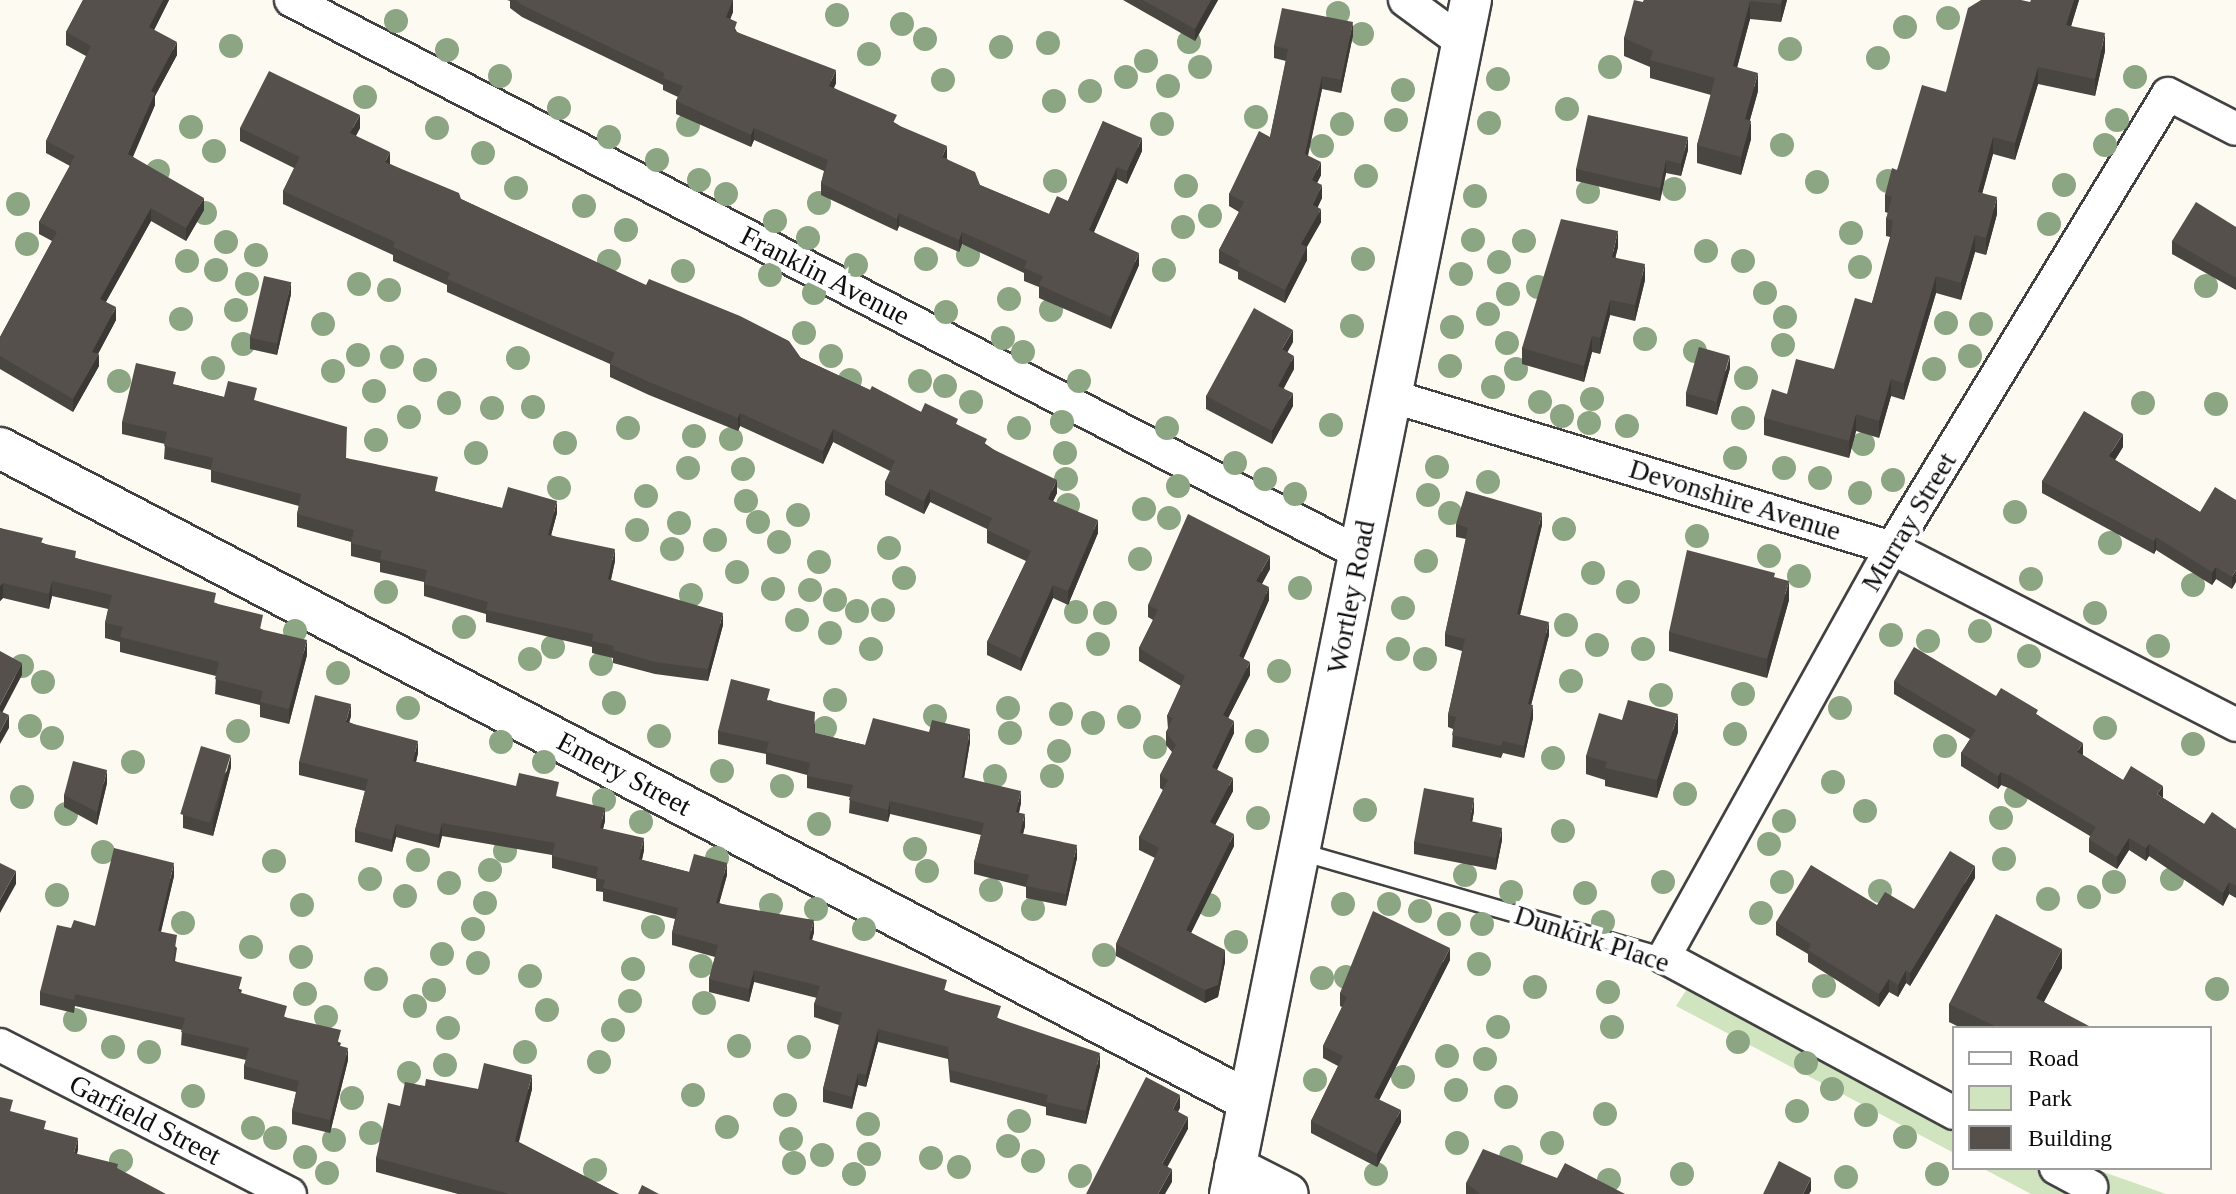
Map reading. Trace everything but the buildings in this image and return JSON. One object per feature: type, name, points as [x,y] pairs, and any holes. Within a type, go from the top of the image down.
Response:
[{"type":"street","name":"Franklin Avenue","points":[[291,0],[1359,553]]},
{"type":"street","points":[[1405,0],[1462,42]]},
{"type":"street","name":"Wortley Road","points":[[1233,1181],[1471,0]]},
{"type":"street","name":"Murray Street","points":[[1664,957],[1892,548],[2168,94],[2236,129]]},
{"type":"street","name":"Devonshire Avenue","points":[[1391,396],[1892,548],[2236,725]]},
{"type":"street","name":"Emery Street","points":[[0,448],[1247,1100]]},
{"type":"street","name":"Dunkirk Place","points":[[1664,957],[1952,1112]]},
{"type":"street","name":"Garfield Street","points":[[0,1045],[290,1194]]},
{"type":"street","points":[[2060,1170],[2091,1187]]},
{"type":"street","points":[[1233,1181],[1288,1194]]},
{"type":"lane","name":"Dunkirk Place","points":[[1299,851],[1664,957]]},
{"type":"green space","points":[[1707,958],[1952,1091],[1952,1152],[1676,1006]]},
{"type":"green space","points":[[1986,1170],[2098,1170],[2166,1194],[2031,1194]]}]
